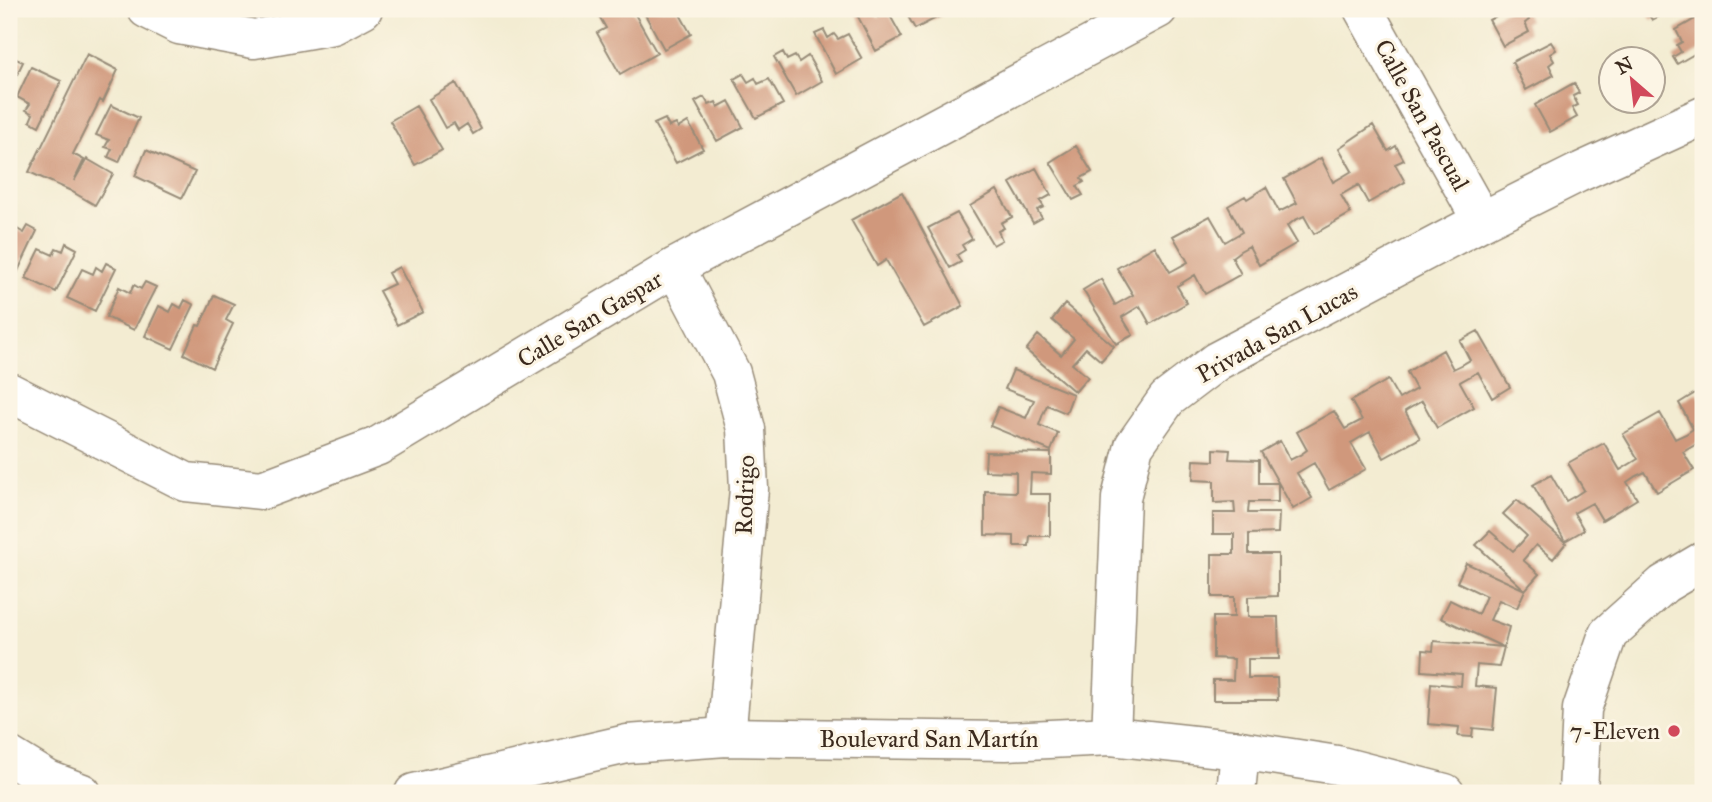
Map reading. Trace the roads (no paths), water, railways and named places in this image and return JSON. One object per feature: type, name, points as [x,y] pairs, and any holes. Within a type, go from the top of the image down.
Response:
[{"type":"street","points":[[147,9],[179,25],[254,39],[333,25],[363,9]]},
{"type":"street","name":"Calle San Gaspar","points":[[9,392],[186,482],[262,490],[378,446],[675,267],[1158,9]]},
{"type":"street","name":"Calle San Pascual","points":[[1363,9],[1482,221]]},
{"type":"street","name":"Privada San Lucas","points":[[1111,736],[1121,498],[1133,446],[1167,399],[1217,361],[1482,221],[1578,173],[1703,116]]},
{"type":"street","name":"Rodrigo","points":[[675,267],[731,373],[746,429],[749,489],[726,737]]},
{"type":"street","points":[[1577,793],[1582,709],[1608,634],[1664,584],[1703,561]]},
{"type":"street","name":"Boulevard San Martín","points":[[414,793],[627,744],[726,737],[1006,741],[1111,736],[1240,750],[1337,765],[1445,793]]},
{"type":"street","points":[[1236,793],[1240,750]]},
{"type":"street","points":[[9,756],[48,780],[82,793]]},
{"type":"place","name":"7-Eleven","points":[[1674,731]]}]
